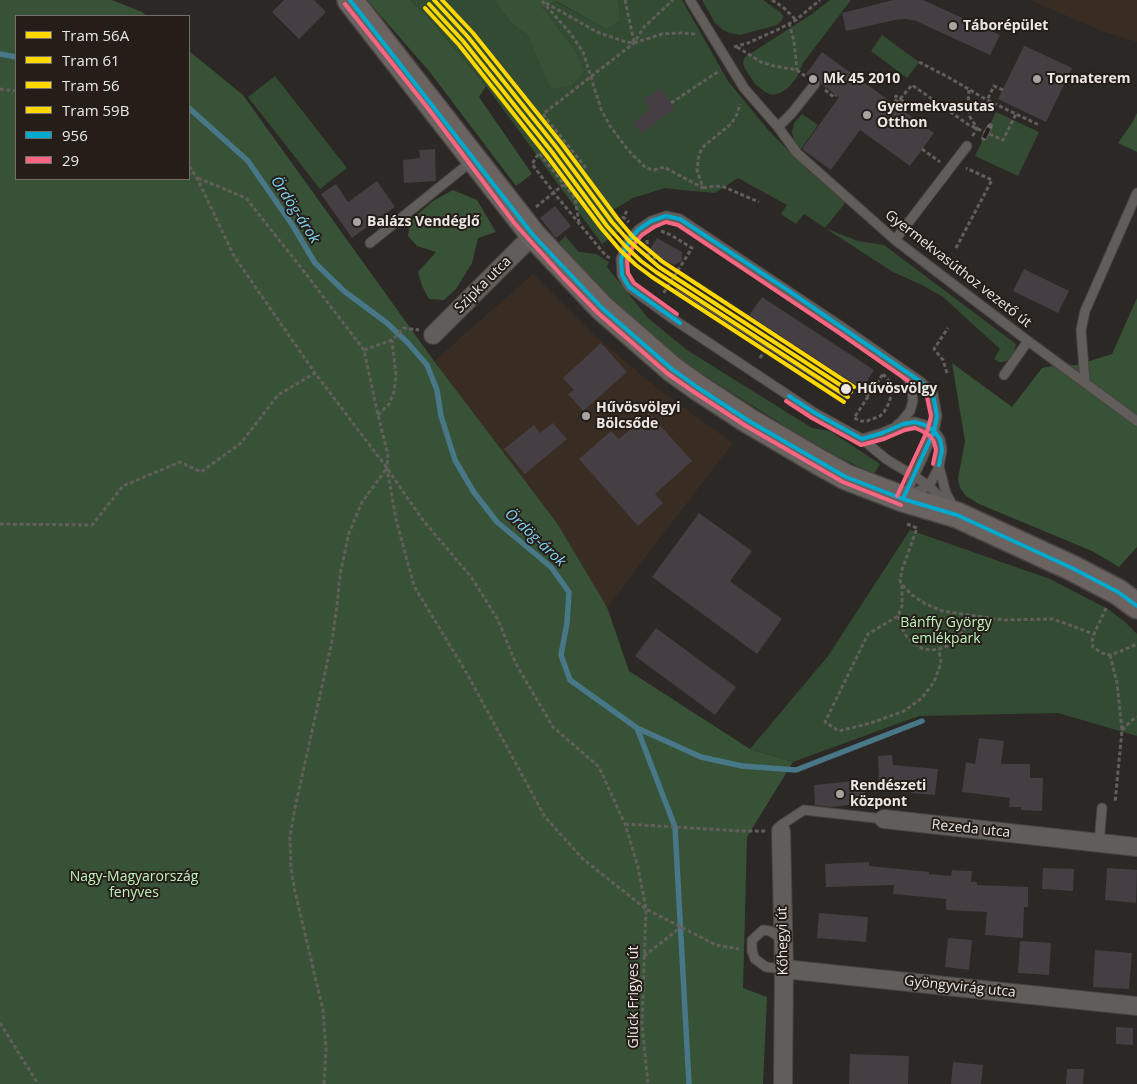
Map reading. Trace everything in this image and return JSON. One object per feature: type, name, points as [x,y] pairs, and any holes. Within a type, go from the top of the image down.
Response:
[{"type":"main road","points":[[350,0],[533,235],[602,308],[672,369],[749,421],[846,477],[903,499],[957,515],[1072,568],[1118,592],[1137,606]]},
{"type":"street","name":"Szipka utca","points":[[433,335],[533,235]]},
{"type":"street","name":"Rezeda utca","points":[[884,819],[1137,847]]},
{"type":"street","name":"Kőhegyi út","points":[[781,831],[784,969],[783,1084]]},
{"type":"street","name":"Gyöngyvirág utca","points":[[784,969],[1137,1006]]},
{"type":"lane","name":"Gyermekvasúthoz vezető út","points":[[690,0],[744,88],[778,127],[797,153],[895,240],[1137,421]]},
{"type":"lane","points":[[778,127],[819,86]]},
{"type":"lane","points":[[895,240],[967,146]]},
{"type":"lane","points":[[370,243],[474,160]]},
{"type":"lane","points":[[1085,382],[1081,330],[1085,311],[1137,193]]},
{"type":"lane","points":[[903,499],[914,476],[934,431],[937,416],[933,394],[921,382],[842,327],[680,219],[666,216],[651,221],[638,230],[629,241],[621,259],[622,275],[629,287],[815,414],[862,439],[886,459],[914,476],[929,486],[957,515]]},
{"type":"lane","points":[[1004,375],[1028,341]]},
{"type":"lane","points":[[892,428],[910,412],[913,401],[911,385],[901,369]]},
{"type":"lane","points":[[862,439],[903,424],[915,422],[925,425],[934,431],[940,439],[942,450],[939,467],[929,486],[903,499]]},
{"type":"lane","points":[[939,467],[946,493],[957,515]]},
{"type":"lane","points":[[1099,843],[1102,808]]},
{"type":"lane","name":"Rezeda utca","points":[[781,831],[781,825],[804,810],[884,819]]},
{"type":"lane","points":[[783,945],[779,937],[770,931],[763,930],[752,940],[752,951],[755,959],[766,967],[784,969]]},
{"type":"path","points":[[542,0],[597,32],[617,40],[634,43]]},
{"type":"path","points":[[542,0],[583,52],[601,109],[610,126],[638,161],[646,168],[654,170],[664,167],[703,188],[724,187],[759,202]]},
{"type":"path","points":[[625,0],[634,43]]},
{"type":"path","points":[[634,43],[644,27],[673,0]]},
{"type":"path","points":[[772,0],[784,8],[796,20]]},
{"type":"path","points":[[586,168],[544,114],[634,43],[662,34],[681,33],[697,34],[718,47],[728,48],[748,43],[796,20],[820,0]]},
{"type":"path","points":[[736,46],[761,62],[798,71],[794,41],[789,23]]},
{"type":"path","points":[[919,62],[987,100],[1039,125]]},
{"type":"path","points":[[672,103],[729,65]]},
{"type":"path","points":[[898,102],[912,85],[969,125],[1003,140],[1016,114]]},
{"type":"path","points":[[819,86],[834,97],[836,95]]},
{"type":"path","points":[[987,100],[994,86],[1003,90]]},
{"type":"path","points":[[703,188],[697,170],[699,154],[704,146],[731,124],[737,114],[744,88]]},
{"type":"path","points":[[0,89],[15,92]]},
{"type":"path","points":[[969,90],[970,117],[977,128]]},
{"type":"path","points":[[967,146],[977,128]]},
{"type":"path","points":[[922,149],[952,166],[992,180],[956,248]]},
{"type":"path","points":[[579,223],[575,198],[539,153],[532,164],[554,193],[606,256],[622,265]]},
{"type":"path","name":"Glück Frigyes út","points":[[190,167],[198,178],[234,256],[315,373],[387,468],[422,519],[472,578],[498,620],[516,664],[553,727],[599,767],[625,824],[638,867],[646,910],[642,1024],[648,1084]]},
{"type":"path","points":[[198,178],[246,198],[364,350],[388,455],[387,468],[396,519],[414,586],[466,672],[545,816],[584,859],[646,910],[716,945],[752,951]]},
{"type":"path","points":[[535,208],[563,185]]},
{"type":"path","points":[[627,211],[624,216],[647,236]]},
{"type":"path","points":[[647,236],[656,231],[662,231],[692,248],[663,294]]},
{"type":"path","points":[[647,236],[648,254],[678,271],[869,396]]},
{"type":"path","points":[[364,350],[392,340],[404,328]]},
{"type":"path","points":[[947,372],[943,360],[934,349],[948,328]]},
{"type":"path","points":[[760,358],[776,334]]},
{"type":"path","points":[[378,415],[389,404],[394,392],[396,375],[392,340]]},
{"type":"path","points":[[0,524],[92,525],[123,486],[180,462],[201,472],[241,443],[278,395],[315,373]]},
{"type":"path","points":[[884,374],[892,388],[892,396],[884,412],[880,416],[867,421],[854,418],[869,396],[884,374]]},
{"type":"path","points":[[324,1084],[326,1050],[323,1010],[295,892],[291,869],[290,837],[332,640],[340,574],[349,533],[362,502],[387,468]]},
{"type":"path","points":[[918,528],[902,570],[900,580],[902,585],[902,606],[898,616],[868,634],[825,722],[839,731],[904,712],[922,698],[934,682],[941,663],[940,649]]},
{"type":"path","points":[[902,585],[924,603],[942,611],[1004,620],[1053,619],[1094,634]]},
{"type":"path","points":[[1108,606],[1094,634],[1093,647],[1102,653],[1110,655],[1137,644]]},
{"type":"path","points":[[898,616],[907,637],[923,649],[931,650],[948,646],[975,616]]},
{"type":"path","points":[[1110,655],[1117,683],[1122,730],[1114,806]]},
{"type":"path","points":[[1122,730],[1137,717]]},
{"type":"path","points":[[625,824],[781,831]]},
{"type":"path","points":[[644,956],[681,927]]},
{"type":"path","points":[[0,1023],[38,1084]]},
{"type":"shaded area","points":[[1030,0],[1137,0],[1137,42],[1104,32]]},
{"type":"shaded area","name":"Hűvösvölgyi Bölcsőde","points":[[533,274],[593,334],[658,389],[733,443],[607,607],[557,523],[434,361]]},
{"type":"green space","name":"Nagy-Magyarország fenyves","points":[[0,0],[112,0],[146,15],[15,15],[15,180],[190,180],[190,52],[243,95],[434,361],[557,523],[607,607],[629,671],[750,749],[793,762],[747,837],[743,988],[767,997],[763,1084],[0,1084]]},
{"type":"green space","points":[[367,0],[410,0],[427,16],[486,86],[479,97],[532,174],[516,186],[429,71]]},
{"type":"green space","points":[[410,0],[493,0],[512,24],[528,35],[575,50],[543,8],[555,1],[606,29],[620,21],[618,0],[682,0],[728,81],[769,131],[810,172],[846,202],[825,228],[804,214],[796,224],[781,214],[787,205],[738,178],[715,193],[665,188],[633,198],[613,210],[625,227],[602,244],[486,86],[427,16]]},
{"type":"green space","points":[[493,0],[618,0],[620,21],[606,29],[556,1],[543,8],[575,50],[583,72],[572,85],[551,89],[528,35],[512,24]]},
{"type":"green space","points":[[702,0],[763,0],[783,16],[777,25],[740,35],[723,30],[715,23]]},
{"type":"green space","points":[[830,0],[851,0],[803,63],[797,77],[788,88],[772,95],[765,92],[755,84],[744,67],[745,57],[812,14]]},
{"type":"green space","points":[[882,35],[919,62],[907,78],[871,51]]},
{"type":"green space","points":[[275,76],[347,168],[320,189],[248,97]]},
{"type":"green space","points":[[996,112],[1039,132],[1018,176],[975,156]]},
{"type":"green space","points":[[1137,113],[1137,152],[1118,143]]},
{"type":"green space","points":[[802,114],[818,125],[801,149],[795,142],[792,132],[794,123]]},
{"type":"green space","points":[[453,190],[477,200],[496,232],[478,238],[472,263],[456,289],[444,300],[429,299],[422,286],[418,272],[436,252],[417,246],[408,236],[410,221],[433,201]]},
{"type":"green space","points":[[825,228],[858,241],[884,245],[1016,344],[1013,355],[1004,362],[994,359],[1000,349],[943,297],[893,272]]},
{"type":"green space","points":[[565,236],[579,252],[596,254],[609,262],[607,267],[648,318],[687,350],[812,428],[830,431],[880,464],[874,474],[833,454],[785,426],[672,355],[627,315],[557,245]]},
{"type":"green space","points":[[1137,298],[1137,547],[1119,567],[1092,551],[979,504],[966,496],[960,488],[958,479],[965,441],[952,363],[1012,407],[1042,368],[1077,365],[1112,354]]},
{"type":"green space","name":"Bánffy György emlékpark","points":[[910,530],[1050,579],[1108,609],[1125,622],[1137,634],[1137,736],[1058,713],[919,716],[793,762],[750,749],[828,656]]},
{"type":"building","points":[[284,0],[314,0],[326,12],[299,39],[272,12]]},
{"type":"building","name":"Táborépület","points":[[893,0],[923,0],[1000,35],[990,55],[916,21],[906,19],[846,31],[842,13]]},
{"type":"building","name":"Tornaterem","points":[[1024,46],[1072,68],[1046,122],[998,99]]},
{"type":"building","name":"Gyermekvasutas Otthon","points":[[822,52],[934,133],[910,166],[860,130],[831,170],[802,149],[839,97],[821,84],[818,79],[806,74]]},
{"type":"building","points":[[661,88],[675,109],[641,133],[633,122],[650,109],[643,100]]},
{"type":"building","points":[[435,149],[436,181],[404,183],[403,160],[420,158],[419,150]]},
{"type":"building","name":"Balázs Vendéglő","points":[[377,181],[395,207],[352,238],[321,194],[336,184],[348,202]]},
{"type":"building","points":[[555,206],[571,226],[556,238],[540,218]]},
{"type":"building","points":[[657,238],[682,252],[682,261],[674,265],[649,251]]},
{"type":"building","points":[[1024,269],[1069,291],[1058,313],[1013,291]]},
{"type":"building","points":[[762,297],[874,370],[862,389],[749,315]]},
{"type":"building","points":[[601,343],[627,372],[583,411],[568,394],[574,390],[563,378]]},
{"type":"building","points":[[649,413],[692,461],[655,494],[663,503],[638,526],[579,459],[611,431],[619,439]]},
{"type":"building","points":[[553,423],[567,439],[525,474],[504,449],[534,425],[540,433]]},
{"type":"building","points":[[699,513],[752,551],[730,581],[782,619],[757,654],[652,577]]},
{"type":"building","points":[[656,628],[736,687],[715,715],[635,656]]},
{"type":"building","points":[[979,738],[1004,741],[1001,764],[1030,764],[1030,778],[1043,778],[1042,811],[1021,810],[1021,807],[1009,807],[1010,798],[962,792],[966,762],[975,764]]},
{"type":"building","points":[[892,755],[893,765],[938,769],[935,795],[911,793],[912,781],[879,783],[878,756]]},
{"type":"building","name":"Rendészeti központ","points":[[864,780],[866,803],[831,807],[815,805],[814,785]]},
{"type":"building","points":[[869,862],[869,866],[951,876],[952,870],[972,871],[971,882],[977,882],[977,885],[1028,887],[1028,907],[1024,907],[1023,938],[985,935],[987,912],[946,910],[946,899],[893,894],[894,885],[826,887],[825,864]]},
{"type":"building","points":[[1043,868],[1074,869],[1073,891],[1042,889]]},
{"type":"building","points":[[1107,868],[1137,870],[1136,903],[1105,900]]},
{"type":"building","points":[[819,913],[868,917],[866,942],[817,938]]},
{"type":"building","points":[[948,938],[972,940],[969,970],[945,967]]},
{"type":"building","points":[[1020,941],[1051,943],[1049,975],[1018,973]]},
{"type":"building","points":[[1095,950],[1132,953],[1129,989],[1093,987]]},
{"type":"building","points":[[1116,1027],[1133,1028],[1133,1045],[1116,1044]]},
{"type":"building","points":[[850,1054],[909,1056],[908,1084],[849,1084]]},
{"type":"building","points":[[953,1062],[983,1065],[981,1084],[951,1084]]},
{"type":"building","points":[[1067,1069],[1084,1069],[1083,1084],[1066,1084]]},
{"type":"waterway","name":"Ördög-árok","points":[[0,54],[15,57]]},
{"type":"waterway","name":"Ördög-árok","points":[[190,109],[248,161],[293,226],[315,263],[344,291],[387,323],[427,365],[437,390],[441,416],[455,460],[473,491],[497,522],[551,567],[569,592],[567,623],[561,655],[570,680],[637,728],[701,757],[742,766],[796,770],[922,721]]},
{"type":"waterway","points":[[637,728],[675,827],[689,1084]]},
{"type":"tram line","name":"56A","points":[[434,0],[468,37],[557,148],[612,222],[629,241],[659,267],[851,392]]},
{"type":"tram line","name":"56","points":[[442,0],[473,33],[562,144],[633,237],[663,262],[854,387]]},
{"type":"tram line","name":"61","points":[[429,4],[463,41],[552,152],[607,226],[625,246],[656,272],[848,397]]},
{"type":"tram line","name":"59B","points":[[425,8],[459,45],[620,250],[652,277],[844,402]]},
{"type":"tram line","points":[[676,289],[847,399]]},
{"type":"railway","points":[[984,138],[990,126]]},
{"type":"transit line","name":"956","points":[[350,0],[533,235],[602,308],[672,369],[749,421],[846,477],[903,499],[957,515],[1072,568],[1118,592],[1137,606]]},
{"type":"transit line","name":"29","points":[[345,4],[427,107],[515,224],[598,313],[668,374],[746,426],[843,482],[901,505]]},
{"type":"transit line","name":"956","points":[[680,323],[629,287],[622,275],[621,259],[629,241],[638,230],[651,221],[666,216],[680,219],[792,293],[921,382],[933,394],[937,416],[934,431],[903,499]]},
{"type":"transit line","name":"29","points":[[677,314],[634,283],[628,273],[627,260],[634,244],[642,235],[666,222],[678,225],[917,387],[927,397],[931,416],[928,429],[897,496]]},
{"type":"transit line","name":"956","points":[[789,396],[862,439],[903,424],[915,422],[925,425],[934,431],[940,439],[942,450],[939,465]]},
{"type":"transit line","name":"29","points":[[786,401],[812,418],[861,445],[915,428],[930,436],[934,442],[936,450],[933,464]]},
{"type":"place","name":"Táborépület","points":[[953,26]]},
{"type":"place","name":"Mk 45 2010","points":[[813,79]]},
{"type":"place","name":"Tornaterem","points":[[1037,79]]},
{"type":"place","name":"Gyermekvasutas Otthon","points":[[867,115]]},
{"type":"place","name":"Balázs Vendéglő","points":[[357,222]]},
{"type":"place","name":"Hűvösvölgy","points":[[846,389]]},
{"type":"place","name":"Hűvösvölgyi Bölcsőde","points":[[586,416]]},
{"type":"place","name":"Rendészeti központ","points":[[840,794]]}]
